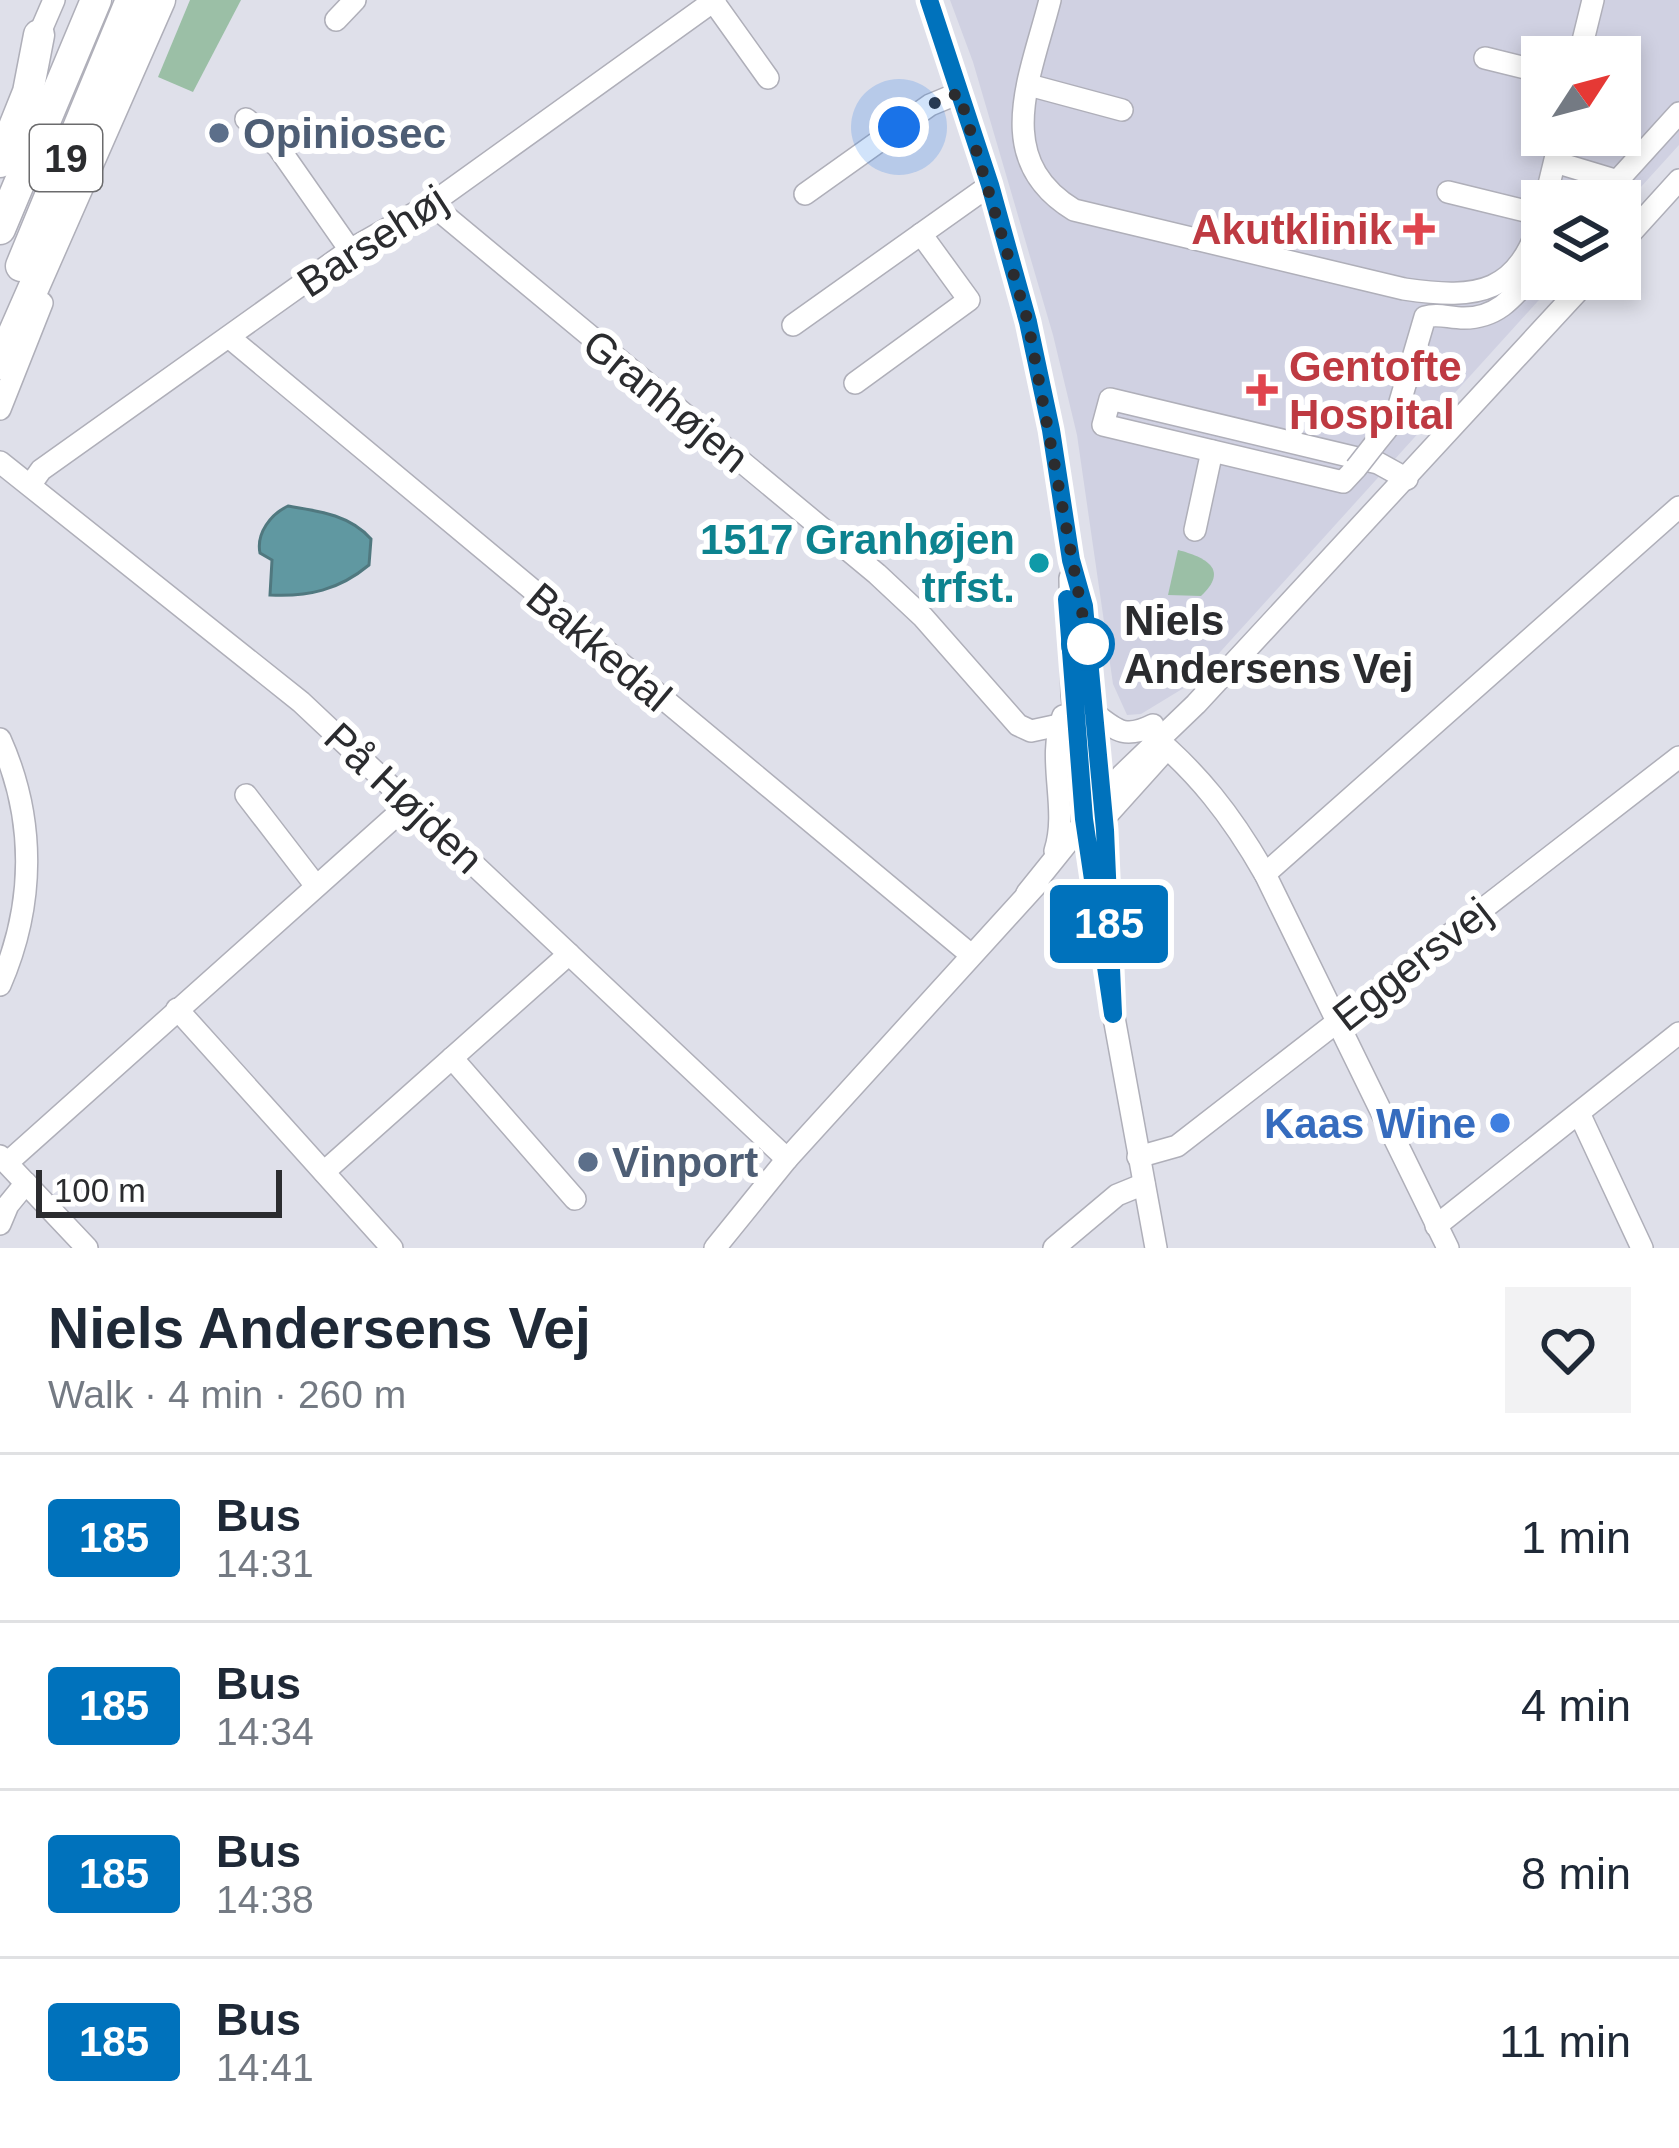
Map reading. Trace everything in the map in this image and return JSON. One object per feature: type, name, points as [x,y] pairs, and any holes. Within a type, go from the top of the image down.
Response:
[{"type":"highway","name":"19","points":[[0,229],[97,0]]},
{"type":"highway","name":"19","points":[[0,316],[131,0]]},
{"type":"highway","points":[[0,364],[160,0]]},
{"type":"highway","points":[[0,162],[28,92],[39,35]]},
{"type":"street","points":[[0,128],[54,0]]},
{"type":"street","points":[[0,409],[174,0]]},
{"type":"street","points":[[336,20],[355,0]]},
{"type":"street","points":[[928,0],[988,179],[1043,386],[1071,560],[1084,606],[1094,713],[1094,818],[1027,893]]},
{"type":"street","points":[[1049,0],[1022,122],[1025,156],[1041,184],[1074,209],[1404,289],[1455,295],[1501,283],[1521,262]]},
{"type":"street","points":[[1584,36],[1593,0]]},
{"type":"street","points":[[714,1],[768,78]]},
{"type":"street","name":"Barsehøj","points":[[31,484],[41,470],[350,250],[431,204],[714,1]]},
{"type":"street","points":[[1485,58],[1521,66]]},
{"type":"street","points":[[1029,85],[1122,110]]},
{"type":"street","points":[[805,194],[930,105],[959,93]]},
{"type":"street","points":[[1619,180],[1679,113]]},
{"type":"street","points":[[246,119],[278,147],[350,250]]},
{"type":"street","points":[[793,325],[1025,156]]},
{"type":"street","points":[[1550,180],[1556,156]]},
{"type":"street","points":[[1555,162],[1615,180]]},
{"type":"street","points":[[1641,222],[1679,180]]},
{"type":"street","points":[[1448,192],[1521,210]]},
{"type":"street","name":"Granhøjen","points":[[431,204],[877,574],[1018,725],[1031,731],[1059,725]]},
{"type":"street","points":[[855,383],[969,300],[921,234]]},
{"type":"street","points":[[1404,289],[1432,303],[1472,303],[1499,295],[1521,280]]},
{"type":"street","points":[[1407,479],[1378,463],[1110,399],[1103,425],[1342,482],[1356,468],[1374,445],[1395,419],[1424,317],[1487,314],[1510,302],[1521,288]]},
{"type":"street","points":[[715,1248],[787,1159],[1094,818],[1157,739],[1196,704],[1570,300]]},
{"type":"street","name":"Bakkedal","points":[[230,338],[970,954]]},
{"type":"street","points":[[1195,530],[1212,452]]},
{"type":"street","name":"På Højden","points":[[0,462],[152,586],[238,648],[410,803],[787,1159]]},
{"type":"street","points":[[1265,874],[1679,507]]},
{"type":"street","points":[[1071,560],[1067,599],[1072,694],[1094,818],[1113,1014],[1156,1248]]},
{"type":"street","points":[[1053,859],[1061,832],[1056,763],[1059,725],[1072,694]]},
{"type":"street","points":[[1094,713],[1120,734],[1157,739],[1201,778],[1234,820],[1448,1248]]},
{"type":"street","points":[[0,739],[24,812],[28,862],[24,910],[0,985]]},
{"type":"street","name":"Eggersvej","points":[[1138,1157],[1177,1147],[1679,757]]},
{"type":"street","points":[[246,795],[316,886]]},
{"type":"street","points":[[87,1248],[3,1160],[410,803]]},
{"type":"street","points":[[324,1172],[569,954]]},
{"type":"street","points":[[177,1009],[392,1248]]},
{"type":"street","points":[[1436,1226],[1679,1033]]},
{"type":"street","points":[[452,1058],[575,1199]]},
{"type":"street","points":[[1579,1113],[1642,1248]]},
{"type":"street","points":[[0,1224],[26,1183]]},
{"type":"street","points":[[1054,1248],[1117,1195],[1144,1184]]},
{"type":"shaded area","name":"Gentofte Hospital","points":[[950,0],[1679,0],[1679,145],[1641,187],[1641,180],[1521,180],[1521,300],[1539,300],[1192,683],[1141,714],[1127,715],[1113,684],[1077,435],[1053,335],[973,62]]},
{"type":"green space","points":[[190,0],[241,0],[193,92],[158,77]]},
{"type":"green space","points":[[1178,550],[1197,556],[1214,571],[1201,596],[1168,595]]},
{"type":"water","points":[[288,506],[354,524],[371,539],[369,565],[322,590],[270,595],[272,560],[260,553],[260,538],[271,519]]},
{"type":"bus line","name":"185","points":[[929,0],[990,185],[1028,322],[1071,560],[1084,606],[1105,830],[1113,1014],[1084,819],[1067,599]]},
{"type":"place","name":"Opiniosec","points":[[219,133]]},
{"type":"place","name":"Akutklinik","points":[[1419,229]]},
{"type":"place","name":"Gentofte Hospital","points":[[1262,390]]},
{"type":"place","name":"1517 Granhøjen trfst.","points":[[1039,563]]},
{"type":"place","name":"Niels Andersens Vej","points":[[1088,644]]},
{"type":"place","name":"Kaas Wine","points":[[1500,1123]]},
{"type":"place","name":"Vinport","points":[[588,1162]]},
{"type":"route","points":[[899,127],[930,105],[959,93],[1028,322],[1088,644]]}]
